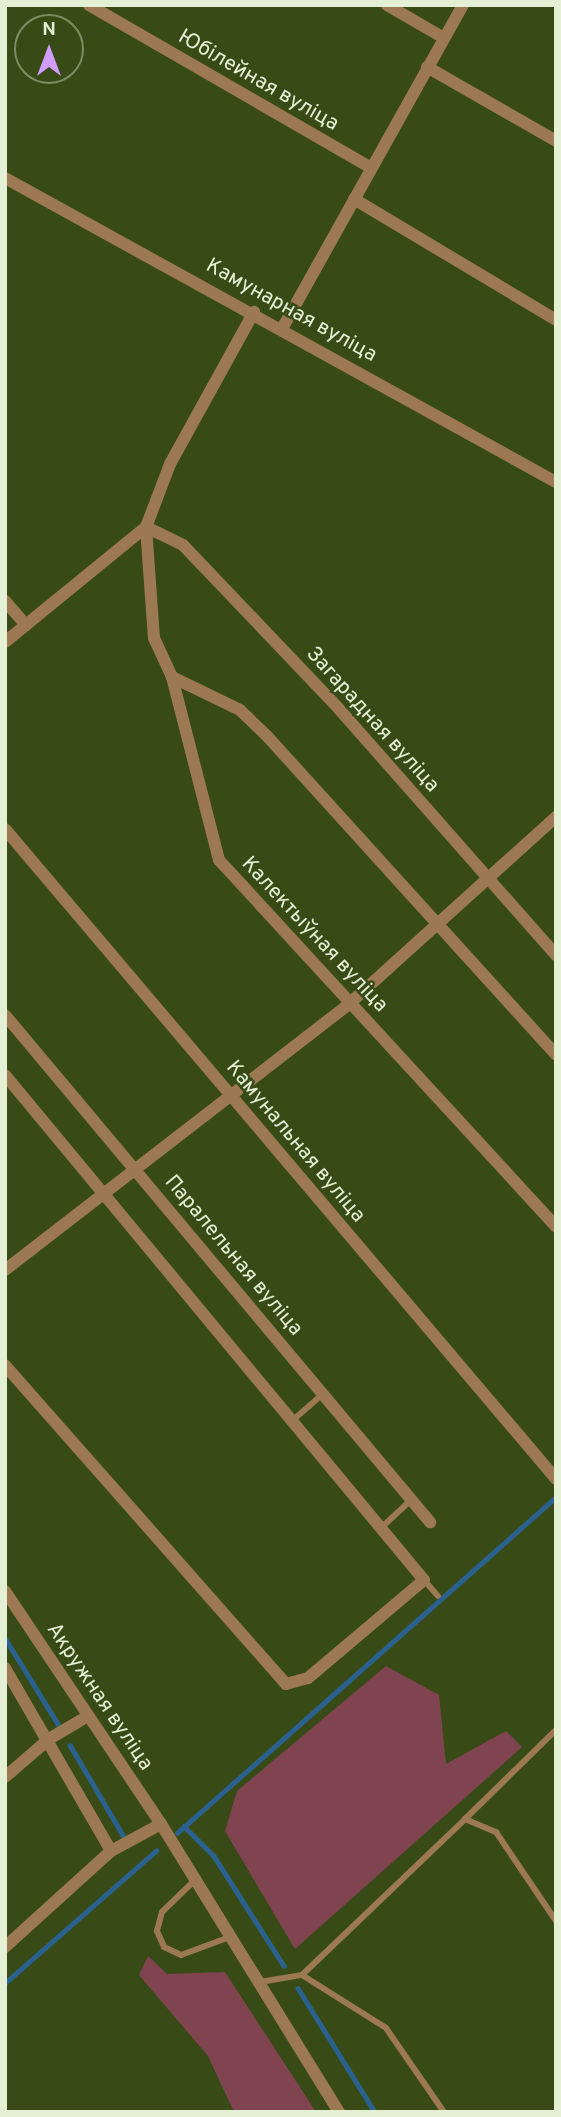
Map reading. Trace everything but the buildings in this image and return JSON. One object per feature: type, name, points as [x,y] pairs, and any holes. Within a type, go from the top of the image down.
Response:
[{"type":"street","name":"Юбілейная вуліца","points":[[89,5],[371,168]]},
{"type":"street","points":[[387,5],[444,38]]},
{"type":"street","points":[[283,327],[463,5]]},
{"type":"street","points":[[427,67],[556,141]]},
{"type":"street","name":"Камунарная вуліца","points":[[5,178],[283,327],[556,482]]},
{"type":"street","points":[[354,199],[556,320]]},
{"type":"street","points":[[5,642],[146,527],[170,464],[254,312]]},
{"type":"street","name":"Калектыўная вуліца","points":[[146,527],[154,638],[172,677],[219,860],[556,1227]]},
{"type":"street","name":"Загарадная вуліца","points":[[146,527],[183,545],[339,709],[556,955]]},
{"type":"street","points":[[5,601],[26,625]]},
{"type":"street","points":[[172,677],[240,710],[556,1055]]},
{"type":"street","points":[[5,1270],[232,1098],[350,1003],[556,817]]},
{"type":"street","name":"Камунальная вуліца","points":[[5,829],[556,1479]]},
{"type":"street","name":"Паралельная вуліца","points":[[5,1015],[430,1522]]},
{"type":"street","points":[[5,1075],[105,1192],[424,1580],[308,1678],[286,1684],[5,1365]]},
{"type":"street","name":"Акружная вуліца","points":[[5,1591],[161,1824],[339,2112]]},
{"type":"street","points":[[5,1668],[49,1739],[111,1851]]},
{"type":"street","points":[[5,1777],[49,1739],[88,1716]]},
{"type":"street","points":[[5,1947],[111,1851],[161,1824]]},
{"type":"lane","points":[[293,1420],[323,1394]]},
{"type":"lane","points":[[381,1528],[411,1500]]},
{"type":"lane","points":[[424,1580],[438,1597]]},
{"type":"lane","points":[[258,1982],[302,1975],[556,1730]]},
{"type":"lane","points":[[466,1819],[496,1832],[556,1921]]},
{"type":"lane","points":[[195,1881],[162,1912],[158,1931],[164,1947],[181,1955],[230,1937]]},
{"type":"lane","points":[[302,1975],[386,2028],[444,2112]]},
{"type":"shaded area","points":[[386,1666],[439,1695],[446,1764],[506,1731],[522,1747],[295,1949],[225,1831],[237,1791]]},
{"type":"shaded area","points":[[148,1956],[167,1974],[225,1972],[316,2112],[234,2112],[208,2056],[139,1975]]},
{"type":"waterway","points":[[177,1833],[556,1497]]},
{"type":"waterway","points":[[5,1638],[60,1727]]},
{"type":"waterway","points":[[70,1745],[123,1835]]},
{"type":"waterway","points":[[184,1826],[214,1856],[284,1966]]},
{"type":"waterway","points":[[5,1983],[156,1851]]},
{"type":"waterway","points":[[298,1988],[375,2112]]}]
